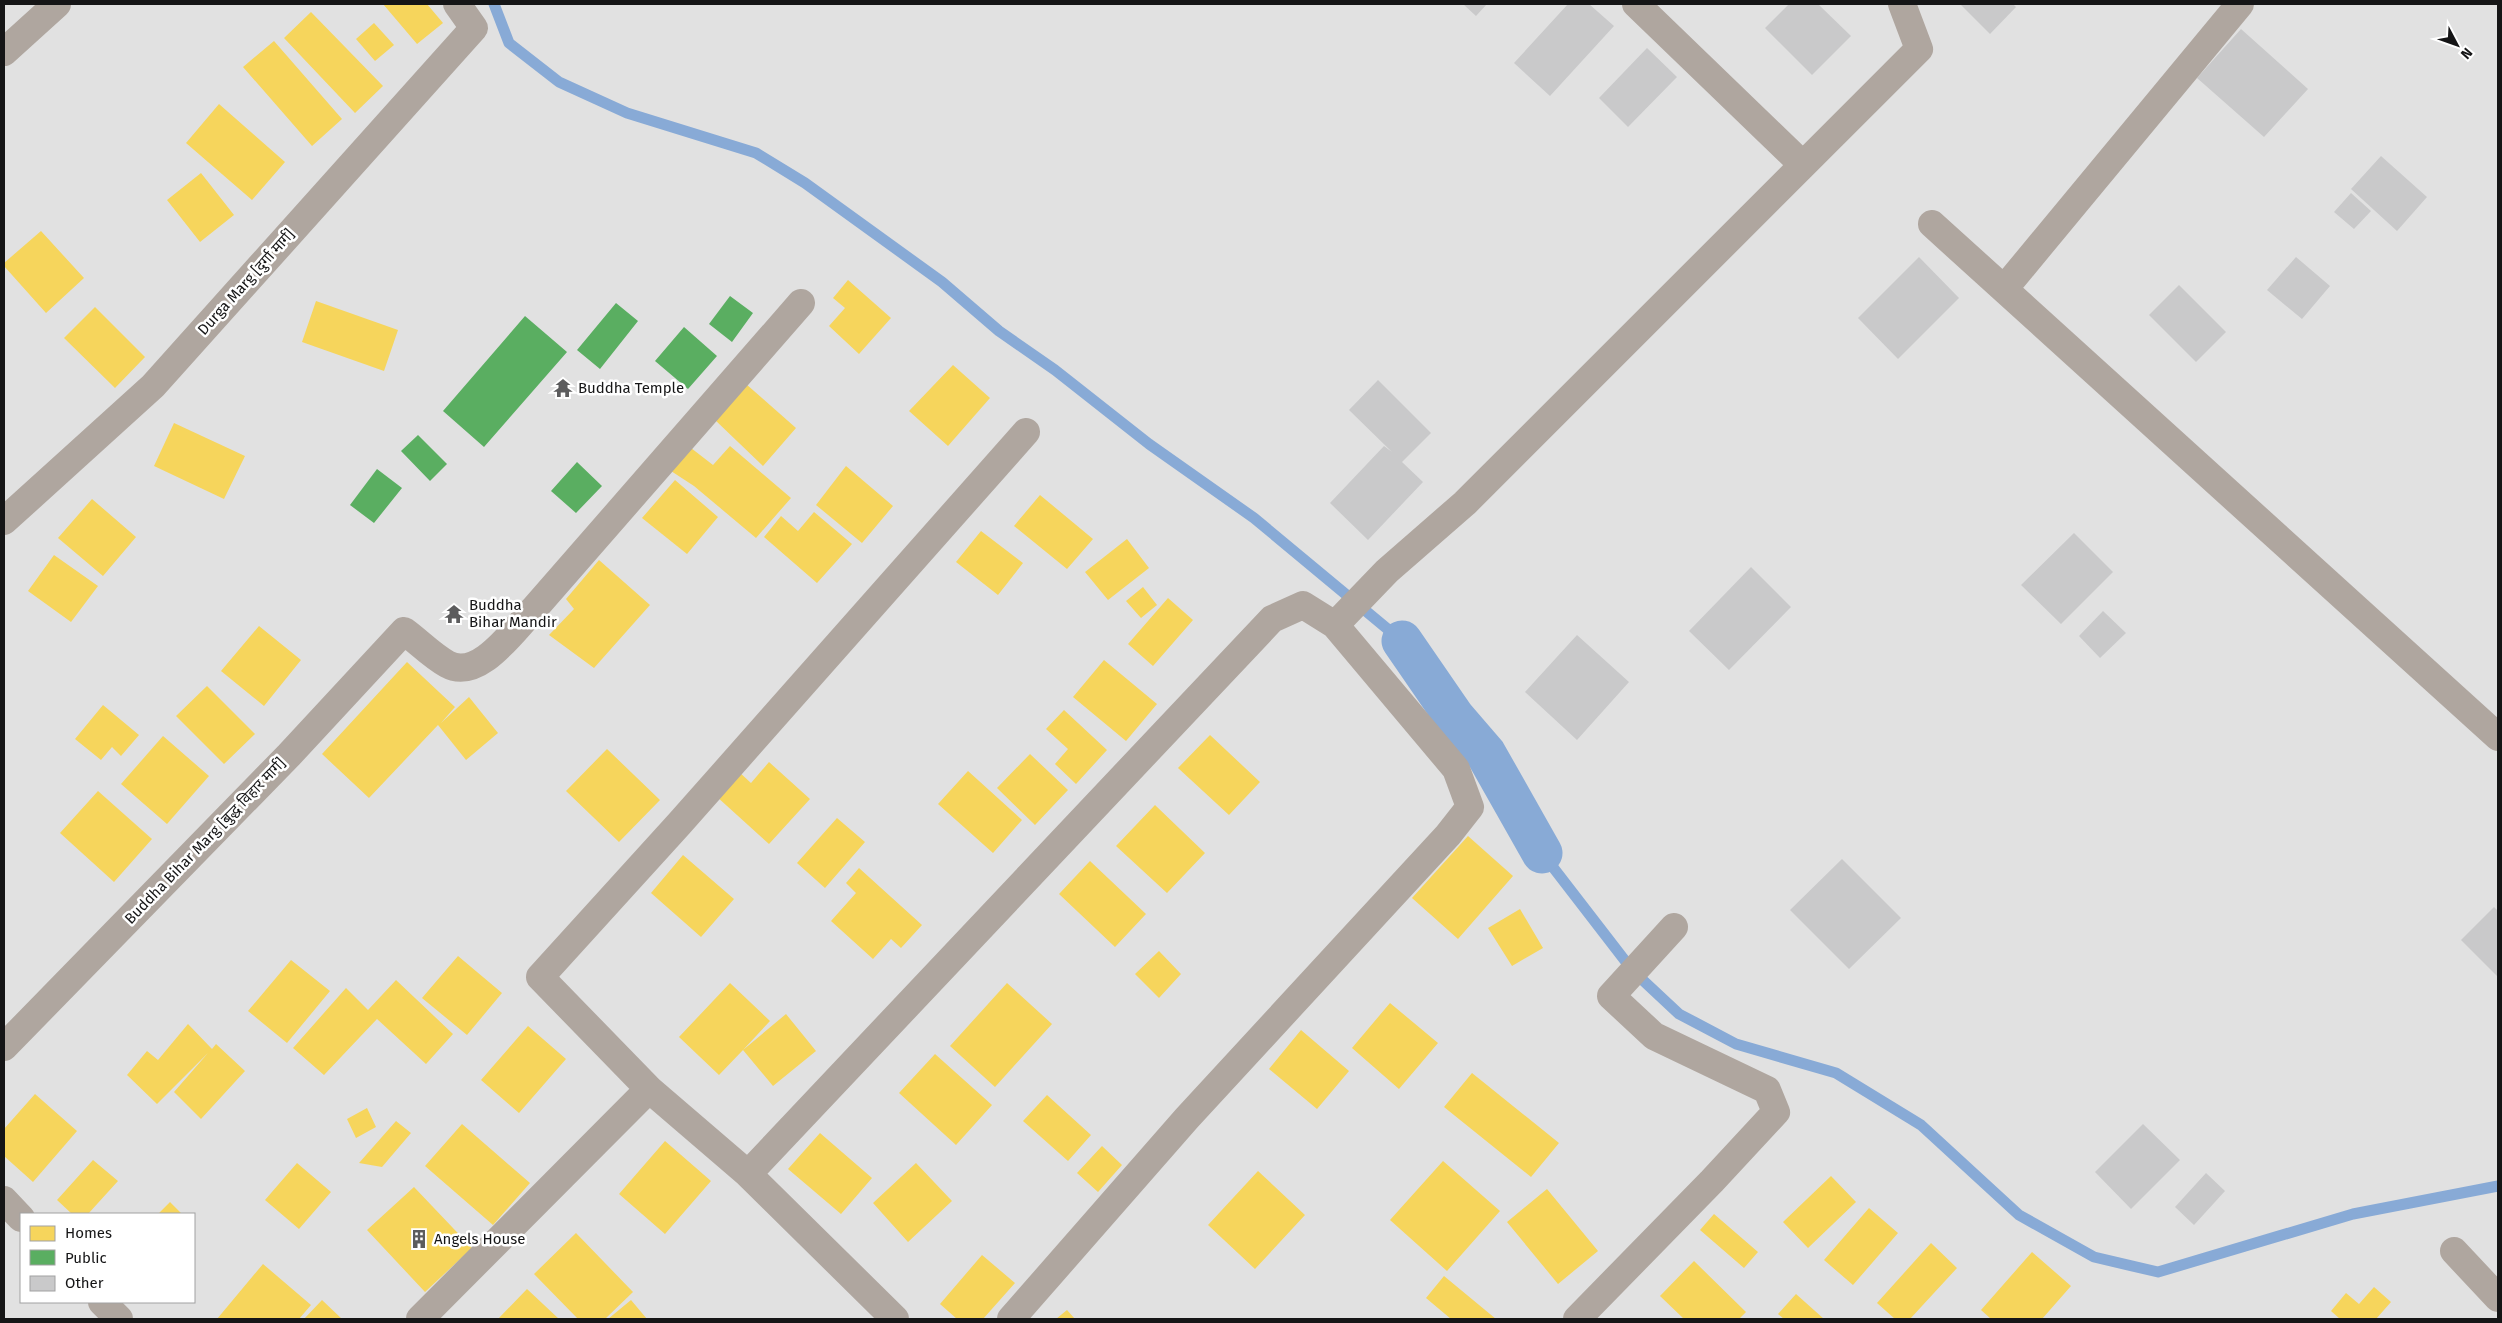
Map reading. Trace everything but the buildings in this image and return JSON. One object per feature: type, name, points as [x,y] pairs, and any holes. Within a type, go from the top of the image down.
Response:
[{"type":"street","points":[[4,52],[57,4]]},
{"type":"street","name":"Durga Marg [दुर्गा मार्ग]","points":[[4,521],[152,386],[474,28],[457,4]]},
{"type":"street","points":[[1636,4],[1803,165]]},
{"type":"street","points":[[1335,625],[1386,571],[1465,503],[1919,49],[1902,4]]},
{"type":"street","points":[[2004,289],[2240,4]]},
{"type":"street","points":[[1932,224],[2498,737]]},
{"type":"street","name":"Buddha Bihar Marg [बुद्ध विहार मार्ग]","points":[[4,1048],[289,754],[404,631],[447,664],[458,667],[473,666],[488,657],[534,608],[801,303]]},
{"type":"street","points":[[895,1319],[748,1174],[649,1089],[540,977],[680,824],[1026,432]]},
{"type":"street","points":[[748,1174],[1272,620],[1303,605],[1335,625],[1456,769],[1470,806],[1448,835],[1187,1118],[1011,1319]]},
{"type":"street","points":[[1577,1319],[1712,1181],[1776,1112],[1767,1090],[1654,1036],[1611,996],[1674,927]]},
{"type":"street","points":[[420,1319],[649,1089]]},
{"type":"street","points":[[4,1200],[20,1217]]},
{"type":"street","points":[[2454,1251],[2498,1298]]},
{"type":"street","points":[[103,1303],[119,1319]]},
{"type":"waterway","points":[[494,4],[509,43],[559,82],[627,113],[756,153],[805,183],[942,282],[999,331],[1055,370],[1149,444],[1254,518],[1402,641]]},
{"type":"waterway","points":[[1402,641],[1455,718],[1486,754],[1542,853]]},
{"type":"waterway","points":[[1542,853],[1633,971],[1679,1014],[1736,1044],[1836,1073],[1921,1125],[2019,1215],[2094,1257],[2158,1272],[2353,1214],[2498,1186]]},
{"type":"place","name":"Buddha Temple","points":[[563,388]]},
{"type":"place","name":"Buddha Bihar Mandir","points":[[454,614]]},
{"type":"place","name":"Angels House","points":[[419,1239]]}]
